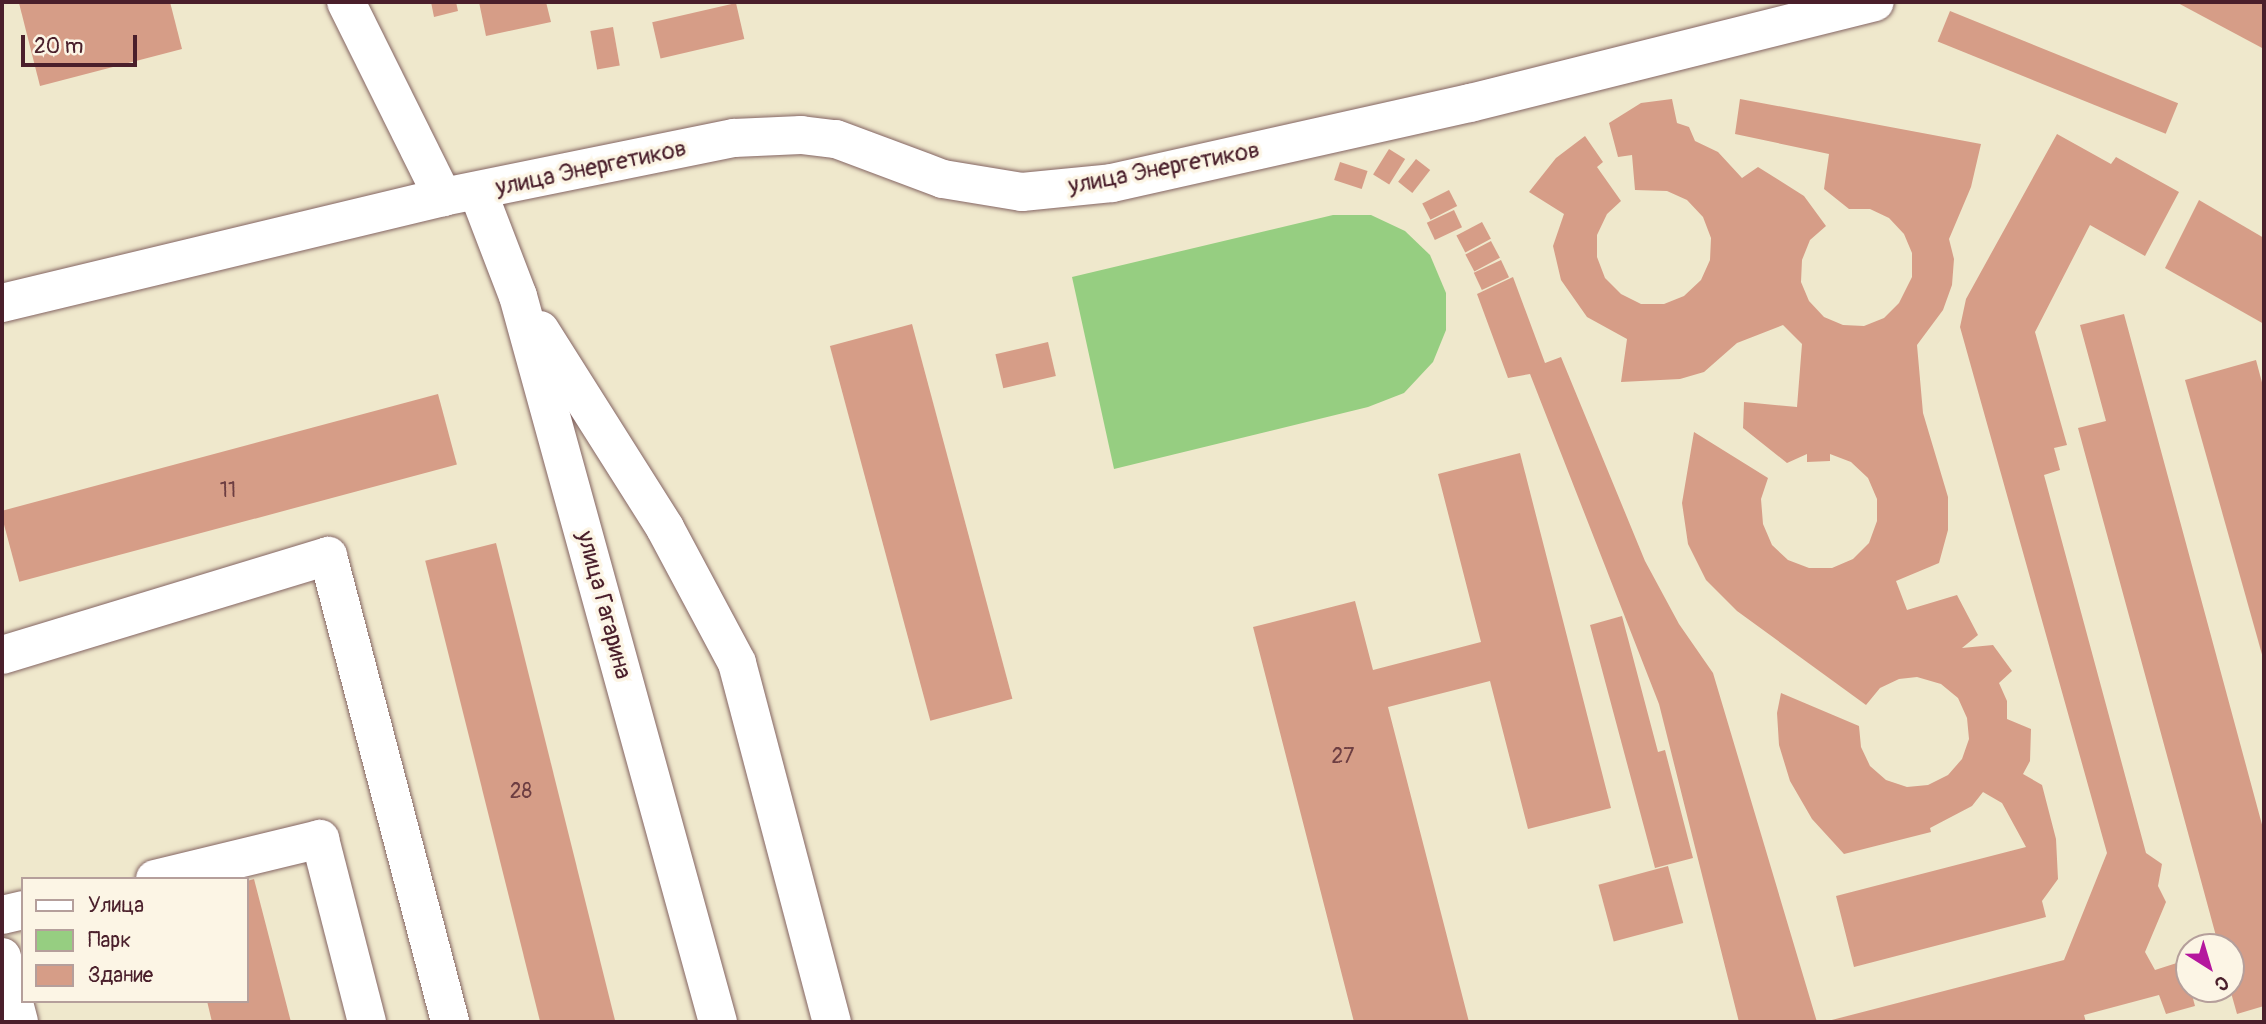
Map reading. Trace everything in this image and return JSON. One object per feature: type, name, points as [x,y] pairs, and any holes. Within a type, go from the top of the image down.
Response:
[{"type":"street","name":"улица Гагарина","points":[[346,2],[518,296],[718,1022]]},
{"type":"street","name":"улица Энергетиков","points":[[2,303],[460,194],[734,138],[801,135],[836,139],[943,179],[1022,192],[1112,183],[1470,103],[1875,2]]},
{"type":"street","points":[[518,296],[665,528],[737,663],[832,1022]]},
{"type":"street","points":[[2,654],[328,556],[450,1022]]},
{"type":"street","points":[[163,877],[320,839],[367,1022]]},
{"type":"street","points":[[2,915],[21,910]]},
{"type":"street","points":[[2,957],[19,1022]]},
{"type":"green space","points":[[1333,215],[1371,215],[1405,231],[1430,255],[1446,293],[1446,330],[1433,362],[1404,393],[1368,407],[1114,469],[1072,277]]},
{"type":"building","points":[[170,2],[182,49],[40,86],[19,3]]},
{"type":"building","points":[[431,2],[456,2],[458,11],[434,17]]},
{"type":"building","points":[[479,2],[546,2],[551,22],[486,36]]},
{"type":"building","points":[[2176,2],[2264,2],[2264,49]]},
{"type":"building","points":[[736,3],[744,39],[661,58],[652,22]]},
{"type":"building","points":[[1950,11],[2178,103],[2166,134],[1938,42]]},
{"type":"building","points":[[613,27],[620,65],[597,69],[590,31]]},
{"type":"building","points":[[1672,99],[1677,123],[1689,127],[1695,141],[1718,152],[1742,178],[1758,167],[1804,196],[1826,226],[1810,240],[1802,260],[1801,282],[1809,301],[1824,317],[1843,325],[1864,326],[1884,318],[1899,303],[1912,277],[1912,253],[1904,234],[1889,218],[1870,209],[1849,209],[1824,189],[1829,154],[1735,134],[1740,99],[1981,144],[1971,187],[1949,239],[1954,259],[1952,285],[1943,310],[1917,345],[1923,413],[1948,497],[1948,530],[1939,563],[1896,581],[1907,610],[1957,595],[1978,635],[1962,648],[1993,645],[2012,671],[1999,683],[2007,701],[2007,719],[2031,729],[2030,761],[2023,774],[2042,785],[2056,839],[2058,879],[2042,901],[2046,917],[1854,967],[1836,896],[2026,847],[2002,803],[1983,792],[1972,806],[1930,828],[1931,832],[1844,854],[1812,819],[1790,781],[1779,745],[1777,713],[1781,693],[1859,726],[1861,747],[1870,766],[1886,780],[1907,787],[1928,785],[1948,775],[1962,759],[1969,739],[1967,718],[1958,698],[1941,684],[1917,677],[1899,679],[1880,688],[1866,705],[1737,611],[1706,580],[1688,544],[1682,503],[1694,432],[1768,478],[1761,499],[1763,524],[1772,545],[1788,560],[1809,568],[1832,568],[1853,559],[1869,543],[1877,521],[1877,499],[1868,478],[1851,462],[1830,454],[1830,461],[1807,462],[1807,454],[1787,463],[1743,428],[1744,402],[1797,407],[1802,344],[1783,325],[1737,343],[1704,372],[1680,379],[1621,382],[1627,339],[1587,317],[1561,280],[1553,246],[1564,214],[1529,192],[1556,158],[1585,136],[1603,162],[1597,167],[1621,201],[1607,214],[1597,235],[1597,257],[1605,278],[1621,294],[1641,304],[1664,304],[1684,296],[1701,280],[1710,260],[1711,238],[1703,217],[1687,200],[1667,191],[1635,190],[1632,155],[1618,157],[1609,123],[1641,103]]},
{"type":"building","points":[[2057,134],[2111,164],[2116,157],[2179,192],[2145,256],[2090,225],[2035,332],[2067,445],[2054,448],[2060,470],[2044,475],[2146,853],[2162,864],[2158,886],[2166,902],[2145,952],[2155,970],[2175,964],[2175,1003],[2194,1003],[2195,1006],[2166,1014],[2159,995],[2084,1015],[2086,1022],[1824,1022],[2064,960],[2107,853],[1960,327],[1966,299]]},
{"type":"building","points":[[1389,149],[1405,159],[1389,185],[1373,174]]},
{"type":"building","points":[[1416,159],[1430,170],[1412,193],[1398,182]]},
{"type":"building","points":[[1340,162],[1368,171],[1362,189],[1334,180]]},
{"type":"building","points":[[1449,190],[1457,206],[1430,220],[1422,204]]},
{"type":"building","points":[[2199,200],[2264,238],[2264,324],[2165,268]]},
{"type":"building","points":[[1454,210],[1462,227],[1435,240],[1427,223]]},
{"type":"building","points":[[1482,222],[1491,239],[1465,252],[1456,236]]},
{"type":"building","points":[[1491,241],[1500,258],[1474,271],[1465,255]]},
{"type":"building","points":[[1501,260],[1509,277],[1482,290],[1474,273]]},
{"type":"building","points":[[1513,277],[1545,363],[1561,357],[1645,561],[1679,624],[1713,673],[1817,1022],[1739,1022],[1659,704],[1530,374],[1508,378],[1477,294]]},
{"type":"building","points":[[2124,314],[2264,832],[2264,1006],[2237,1014],[2234,1003],[2245,1003],[2245,933],[2215,933],[2078,428],[2106,421],[2080,325]]},
{"type":"building","points":[[912,324],[1012,699],[930,721],[830,346]]},
{"type":"building","points":[[1048,342],[1056,376],[1003,388],[995,354]]},
{"type":"building","points":[[2256,360],[2264,390],[2263,658],[2185,380]]},
{"type":"building","points":[[438,394],[457,465],[19,582],[2,511]]},
{"type":"building","points":[[1520,453],[1611,808],[1528,829],[1490,681],[1388,707],[1469,1022],[1354,1022],[1253,627],[1355,601],[1373,670],[1481,642],[1438,474]]},
{"type":"building","points":[[496,543],[615,1022],[540,1022],[425,561]]},
{"type":"building","points":[[1622,616],[1658,752],[1665,750],[1693,858],[1655,868],[1590,625]]},
{"type":"building","points":[[1668,866],[1683,923],[1614,942],[1598,885]]},
{"type":"building","points":[[254,879],[291,1022],[212,1022],[207,1003],[248,1003],[248,881]]}]
